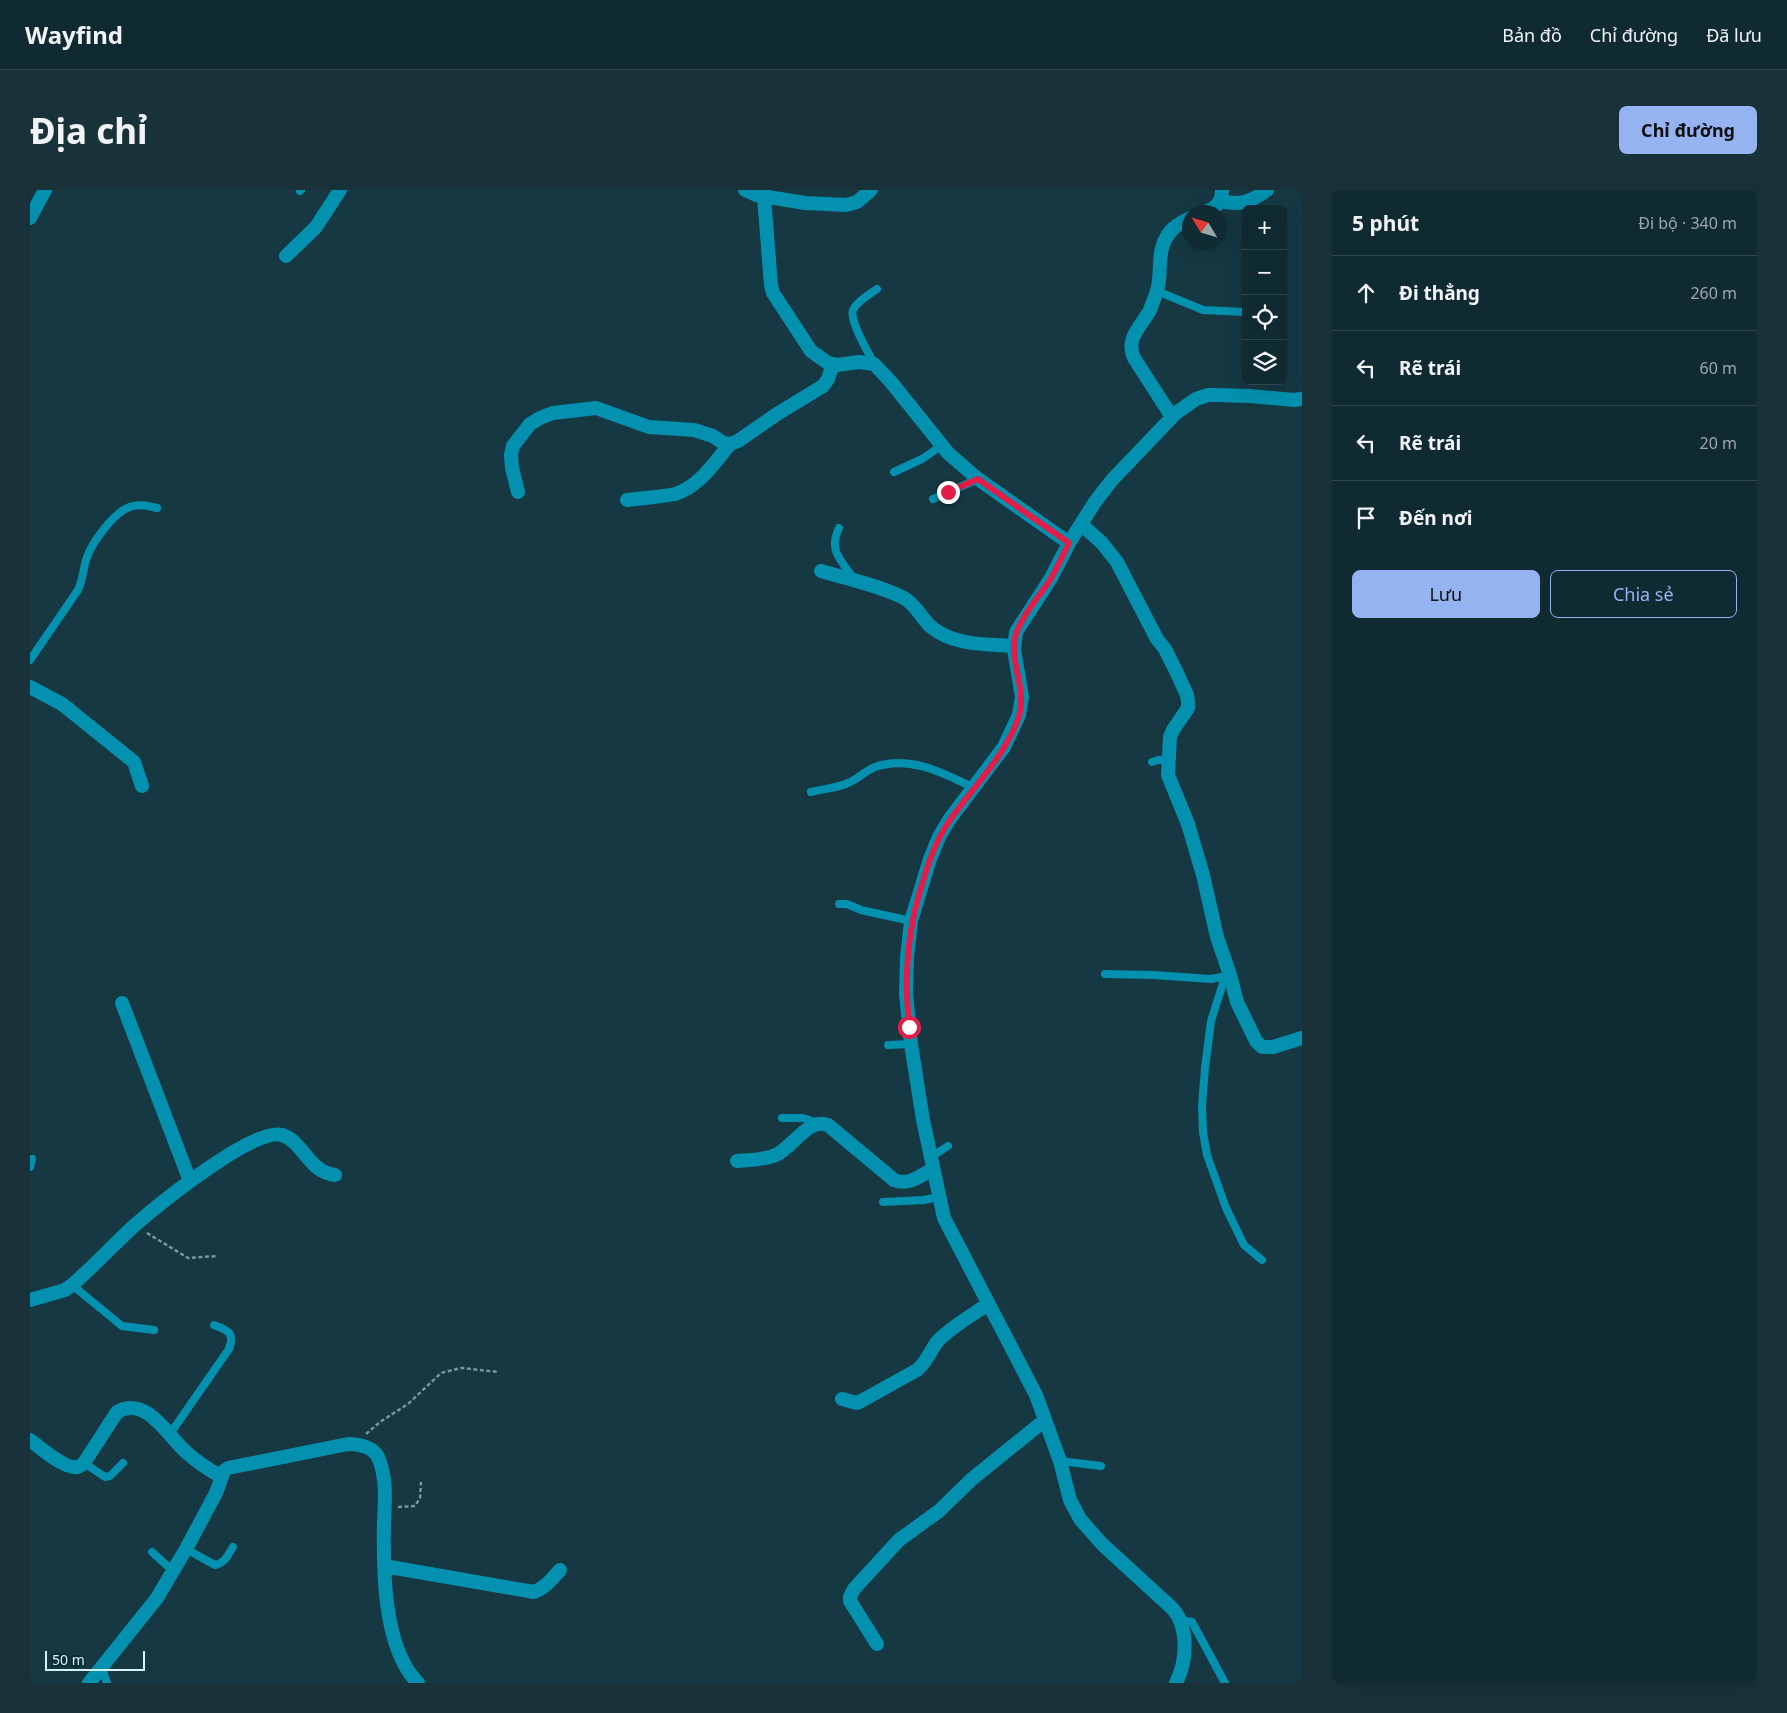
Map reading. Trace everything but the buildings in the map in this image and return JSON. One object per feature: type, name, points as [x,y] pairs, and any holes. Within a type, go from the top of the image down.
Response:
[{"type":"street","points":[[30,218],[45,190]]},
{"type":"street","points":[[286,256],[316,227],[340,190]]},
{"type":"street","points":[[745,190],[764,197],[846,206],[857,202],[870,190]]},
{"type":"street","points":[[1221,196],[1234,204],[1242,203],[1256,198],[1267,190]]},
{"type":"street","points":[[764,197],[773,292],[811,351],[820,359],[832,364],[859,362],[874,364],[891,382],[941,446],[978,479],[1069,543]]},
{"type":"street","points":[[1172,417],[1132,352],[1131,341],[1133,334],[1150,310],[1157,291],[1165,239],[1177,225],[1182,222]]},
{"type":"street","points":[[518,492],[512,468],[511,455],[513,446],[530,424],[540,418],[554,413],[600,408],[649,427],[694,430],[713,436],[723,443],[730,444],[738,441],[823,386],[828,379],[832,364]]},
{"type":"street","points":[[1176,1683],[1184,1659],[1181,1620],[1173,1609],[1102,1544],[1080,1519],[1070,1500],[1060,1461],[1036,1395],[944,1218],[938,1197],[911,1044],[906,993],[907,958],[911,921],[930,859],[939,837],[949,820],[1004,747],[1019,716],[1022,697],[1014,646],[1016,632],[1051,578],[1081,524],[1112,480],[1172,417],[1196,399],[1208,395],[1302,399]]},
{"type":"street","points":[[627,500],[675,494],[690,487],[699,480],[730,444]]},
{"type":"street","points":[[1081,524],[1108,550],[1117,562],[1153,632],[1165,649],[1187,695],[1188,708],[1172,730],[1170,737],[1169,780],[1188,824],[1203,875],[1228,976],[1237,1002],[1256,1041],[1262,1047],[1274,1047],[1302,1038]]},
{"type":"street","points":[[821,572],[855,580],[906,599],[913,604],[929,625],[959,640],[975,644],[1014,646]]},
{"type":"street","points":[[30,687],[62,704],[134,762],[142,786]]},
{"type":"street","points":[[122,1003],[190,1182]]},
{"type":"street","points":[[737,1161],[776,1155],[810,1127],[818,1123],[828,1125],[894,1180],[900,1182],[912,1181],[932,1163]]},
{"type":"street","points":[[30,1300],[65,1290],[72,1286],[135,1225],[208,1168],[252,1142],[273,1134],[283,1135],[293,1142],[319,1170],[335,1175]]},
{"type":"street","points":[[842,1399],[856,1403],[917,1370],[923,1365],[944,1335],[988,1304]]},
{"type":"street","points":[[30,1440],[59,1461],[78,1467],[84,1463],[117,1412],[124,1408],[141,1410],[150,1415],[170,1434],[185,1452],[206,1468],[222,1477]]},
{"type":"street","points":[[877,1644],[850,1601],[850,1596],[854,1589],[899,1540],[939,1511],[972,1479],[1045,1420]]},
{"type":"street","points":[[90,1683],[147,1613],[174,1571],[228,1468],[356,1444],[377,1455],[384,1477],[384,1566],[388,1614],[392,1633],[409,1674],[418,1683]]},
{"type":"street","points":[[384,1566],[534,1592],[549,1582],[560,1570]]},
{"type":"lane","points":[[874,364],[854,322],[853,313],[857,304],[877,289]]},
{"type":"lane","points":[[1157,291],[1203,310],[1242,312]]},
{"type":"lane","points":[[894,472],[922,459],[941,446]]},
{"type":"lane","points":[[933,499],[978,479]]},
{"type":"lane","points":[[30,660],[81,585],[88,554],[109,524],[124,510],[133,506],[143,505],[157,508]]},
{"type":"lane","points":[[839,528],[834,546],[838,556],[855,580]]},
{"type":"lane","points":[[1152,762],[1168,760]]},
{"type":"lane","points":[[811,792],[849,783],[872,768],[888,764],[929,767],[974,788]]},
{"type":"lane","points":[[838,904],[847,904],[861,910],[911,921]]},
{"type":"lane","points":[[1104,974],[1211,979],[1228,976]]},
{"type":"lane","points":[[1228,976],[1211,1021],[1202,1106],[1203,1132],[1207,1155],[1226,1208],[1244,1244],[1262,1260]]},
{"type":"lane","points":[[888,1045],[911,1044]]},
{"type":"lane","points":[[782,1118],[803,1118],[818,1123]]},
{"type":"lane","points":[[932,1163],[948,1146]]},
{"type":"lane","points":[[883,1202],[924,1200],[938,1197]]},
{"type":"lane","points":[[72,1286],[122,1326],[154,1330]]},
{"type":"lane","points":[[170,1434],[229,1349],[232,1340],[230,1334],[214,1325]]},
{"type":"lane","points":[[1060,1461],[1101,1466]]},
{"type":"lane","points":[[84,1463],[105,1477],[110,1476],[123,1463]]},
{"type":"lane","points":[[186,1549],[215,1565],[221,1563],[233,1547]]},
{"type":"lane","points":[[152,1552],[174,1571]]},
{"type":"lane","points":[[1181,1620],[1192,1622],[1225,1683]]},
{"type":"lane","points":[[102,1668],[107,1683]]},
{"type":"path","points":[[135,1225],[188,1258],[218,1256]]},
{"type":"path","points":[[356,1444],[371,1428],[408,1404],[441,1373],[461,1368],[499,1372]]},
{"type":"path","points":[[384,1508],[415,1506],[420,1498],[421,1482]]},
{"type":"route","points":[[909,1027],[906,993],[911,921],[930,859],[939,837],[949,820],[1004,747],[1012,733],[1019,716],[1022,697],[1014,649],[1016,632],[1051,578],[1069,543],[978,479],[948,492]]}]
